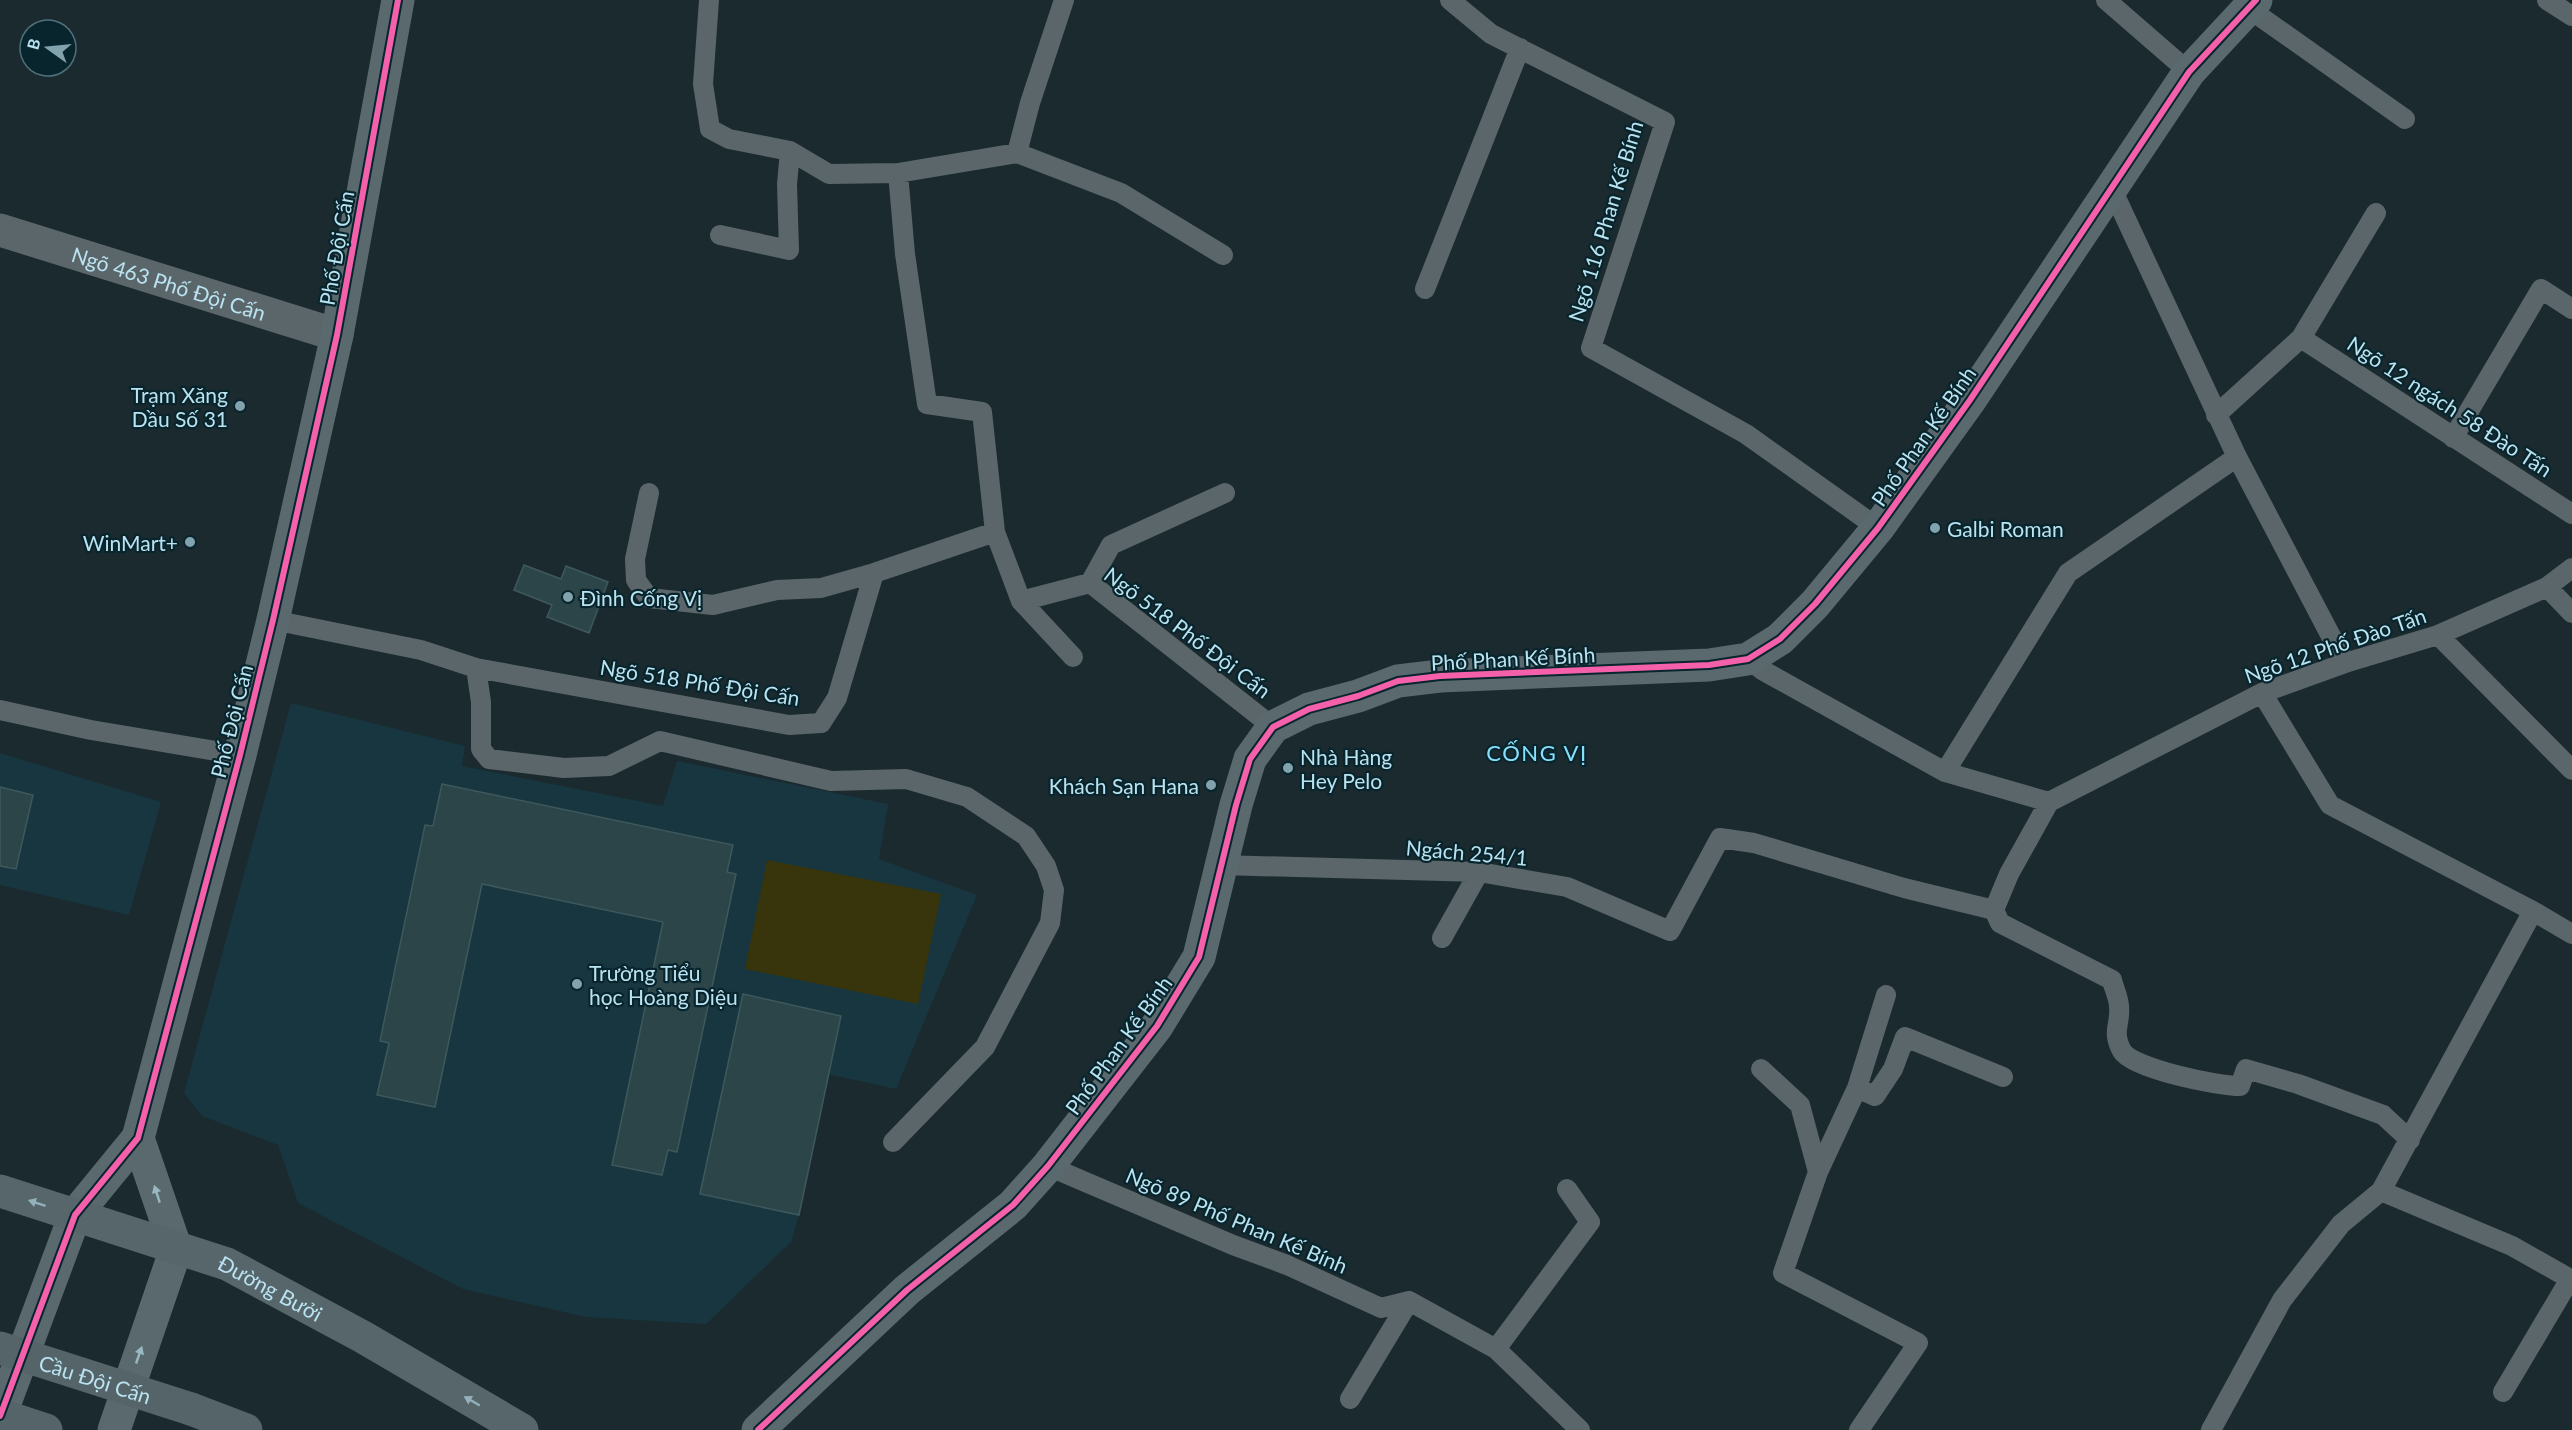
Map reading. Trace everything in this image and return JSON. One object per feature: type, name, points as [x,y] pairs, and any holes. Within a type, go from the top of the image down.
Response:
[{"type":"highway","name":"Cầu Đội Cấn","points":[[0,1348],[190,1409],[246,1430]]},
{"type":"highway","points":[[0,1415],[46,1430]]},
{"type":"main road","name":"Đường Bưởi","points":[[0,1191],[227,1264],[363,1336],[522,1430]]},
{"type":"street","name":"Phố Đội Cấn","points":[[0,1415],[75,1215],[138,1138],[240,755],[273,620],[337,335],[398,0]]},
{"type":"street","name":"Phố Phan Kế Bính","points":[[758,1430],[907,1290],[1013,1204],[1048,1166],[1157,1026],[1199,957],[1250,759],[1273,727],[1309,709],[1358,696],[1398,681],[1440,676],[1709,665],[1748,659],[1780,639],[1815,604],[1878,528],[1970,400],[2189,72],[2252,4]]},
{"type":"street","name":"Ngõ 463 Phố Đội Cấn","points":[[0,230],[337,335]]},
{"type":"street","points":[[114,1430],[176,1249],[138,1138]]},
{"type":"lane","points":[[709,0],[703,84],[710,129],[729,139],[790,151],[829,174],[898,173],[1017,153],[1121,193],[1222,255]]},
{"type":"lane","points":[[1017,153],[1030,103],[1064,0]]},
{"type":"lane","name":"Ngõ 116 Phan Kế Bính","points":[[1450,0],[1491,34],[1665,122],[1591,348],[1746,434],[1878,528]]},
{"type":"lane","points":[[2106,0],[2189,72]]},
{"type":"lane","points":[[2547,0],[2572,16]]},
{"type":"lane","points":[[2252,4],[2405,119]]},
{"type":"lane","points":[[1425,289],[1520,48]]},
{"type":"lane","points":[[720,235],[789,250],[787,184],[790,151]]},
{"type":"lane","points":[[898,173],[905,254],[927,404],[982,412],[995,532],[1021,601],[1073,657]]},
{"type":"lane","points":[[2111,187],[2216,415],[2345,663]]},
{"type":"lane","points":[[2216,415],[2301,338],[2376,213]]},
{"type":"lane","points":[[2453,438],[2541,288],[2572,309]]},
{"type":"lane","name":"Ngõ 12 ngách 58 Đào Tấn","points":[[2301,338],[2572,514]]},
{"type":"lane","points":[[1945,772],[2068,573],[2237,457]]},
{"type":"lane","points":[[650,493],[634,559],[636,580],[649,598],[713,605],[777,590],[821,588],[874,573],[995,532]]},
{"type":"lane","points":[[1090,583],[1111,545],[1225,493]]},
{"type":"lane","name":"Ngõ 12 Phố Đào Tấn","points":[[2049,802],[2262,693],[2345,663],[2438,635],[2547,587],[2572,568]]},
{"type":"lane","name":"Ngõ 518 Phố Đội Cấn","points":[[273,620],[421,650],[476,668],[789,725],[821,723],[837,698],[874,573]]},
{"type":"lane","name":"Ngõ 518 Phố Đội Cấn","points":[[1021,601],[1090,583],[1273,727]]},
{"type":"lane","points":[[2547,587],[2572,613]]},
{"type":"lane","points":[[2438,635],[2571,766]]},
{"type":"lane","points":[[1748,659],[1762,670],[1945,772],[2049,802],[2009,874],[1994,910],[2000,923],[2112,980],[2120,1008],[2115,1030],[2123,1053],[2142,1065],[2221,1086],[2240,1086],[2246,1069],[2298,1084],[2383,1114],[2410,1140]]},
{"type":"lane","points":[[476,668],[481,702],[481,749],[489,759],[564,768],[609,766],[660,741],[831,781],[906,779],[967,797],[1026,836],[1046,866],[1054,890],[1050,923],[985,1047],[892,1142]]},
{"type":"lane","points":[[2262,693],[2330,805],[2533,911],[2572,934]]},
{"type":"lane","points":[[0,710],[91,730],[240,755]]},
{"type":"lane","name":"Ngách 254/1","points":[[1221,865],[1479,872],[1567,887],[1670,931],[1720,838],[1754,843],[1904,888],[1994,910]]},
{"type":"lane","points":[[1442,938],[1479,872]]},
{"type":"lane","points":[[2211,1430],[2282,1300],[2341,1224],[2381,1191],[2533,911]]},
{"type":"lane","points":[[1859,1430],[1918,1343],[1783,1273],[1818,1172],[1857,1088],[1886,995]]},
{"type":"lane","points":[[1857,1088],[1875,1096],[1893,1069],[1905,1037],[2002,1077]]},
{"type":"lane","points":[[1761,1069],[1800,1105],[1818,1172]]},
{"type":"lane","name":"Ngõ 89 Phố Phan Kế Bính","points":[[1048,1166],[1233,1245],[1287,1265],[1381,1308],[1409,1301]]},
{"type":"lane","points":[[1496,1349],[1590,1222],[1568,1189]]},
{"type":"lane","points":[[2381,1191],[2512,1246],[2571,1280],[2504,1392]]},
{"type":"lane","points":[[1350,1399],[1409,1301],[1496,1349],[1580,1430]]},
{"type":"shaded area","name":"Trường Tiểu học Hoàng Diệu","points":[[291,703],[465,746],[462,766],[663,806],[677,761],[888,804],[879,859],[977,895],[896,1089],[828,1074],[799,1215],[791,1242],[706,1324],[586,1317],[463,1289],[298,1203],[278,1145],[202,1116],[184,1093]]},
{"type":"shaded area","points":[[0,753],[161,802],[129,915],[0,885]]},
{"type":"shaded area","points":[[767,860],[941,894],[918,1004],[745,969]]},
{"type":"building","name":"Đình Cống Vị","points":[[524,565],[561,579],[566,566],[608,582],[589,633],[547,617],[552,605],[514,590]]},
{"type":"building","points":[[442,784],[733,845],[727,872],[736,874],[677,1152],[668,1150],[662,1175],[612,1165],[663,922],[482,884],[435,1107],[377,1095],[389,1043],[380,1041],[425,825],[433,826]]},
{"type":"building","points":[[0,787],[33,795],[16,869],[0,866]]},
{"type":"building","points":[[743,994],[841,1016],[799,1215],[700,1194]]},
{"type":"cycle path","points":[[0,1416],[75,1215],[138,1138],[240,755],[273,620],[337,335],[398,0]]},
{"type":"cycle path","points":[[758,1430],[907,1290],[1013,1205],[1048,1166],[1157,1026],[1199,957],[1236,805],[1250,759],[1273,727],[1309,709],[1358,696],[1398,681],[1440,676],[1709,665],[1748,659],[1780,639],[1815,604],[1878,528],[1970,400],[2189,72],[2256,0]]},
{"type":"place","name":"Trạm Xăng Dầu Số 31","points":[[240,406]]},
{"type":"place","name":"Galbi Roman","points":[[1935,528]]},
{"type":"place","name":"WinMart+","points":[[190,542]]},
{"type":"place","name":"Đình Cống Vị","points":[[568,597]]},
{"type":"place","name":"Nhà Hàng Hey Pelo","points":[[1288,768]]},
{"type":"place","name":"Khách Sạn Hana","points":[[1211,785]]},
{"type":"place","name":"Trường Tiểu học Hoàng Diệu","points":[[577,984]]},
{"type":"district","name":"CỐNG VỊ","points":[[1537,752]]}]
